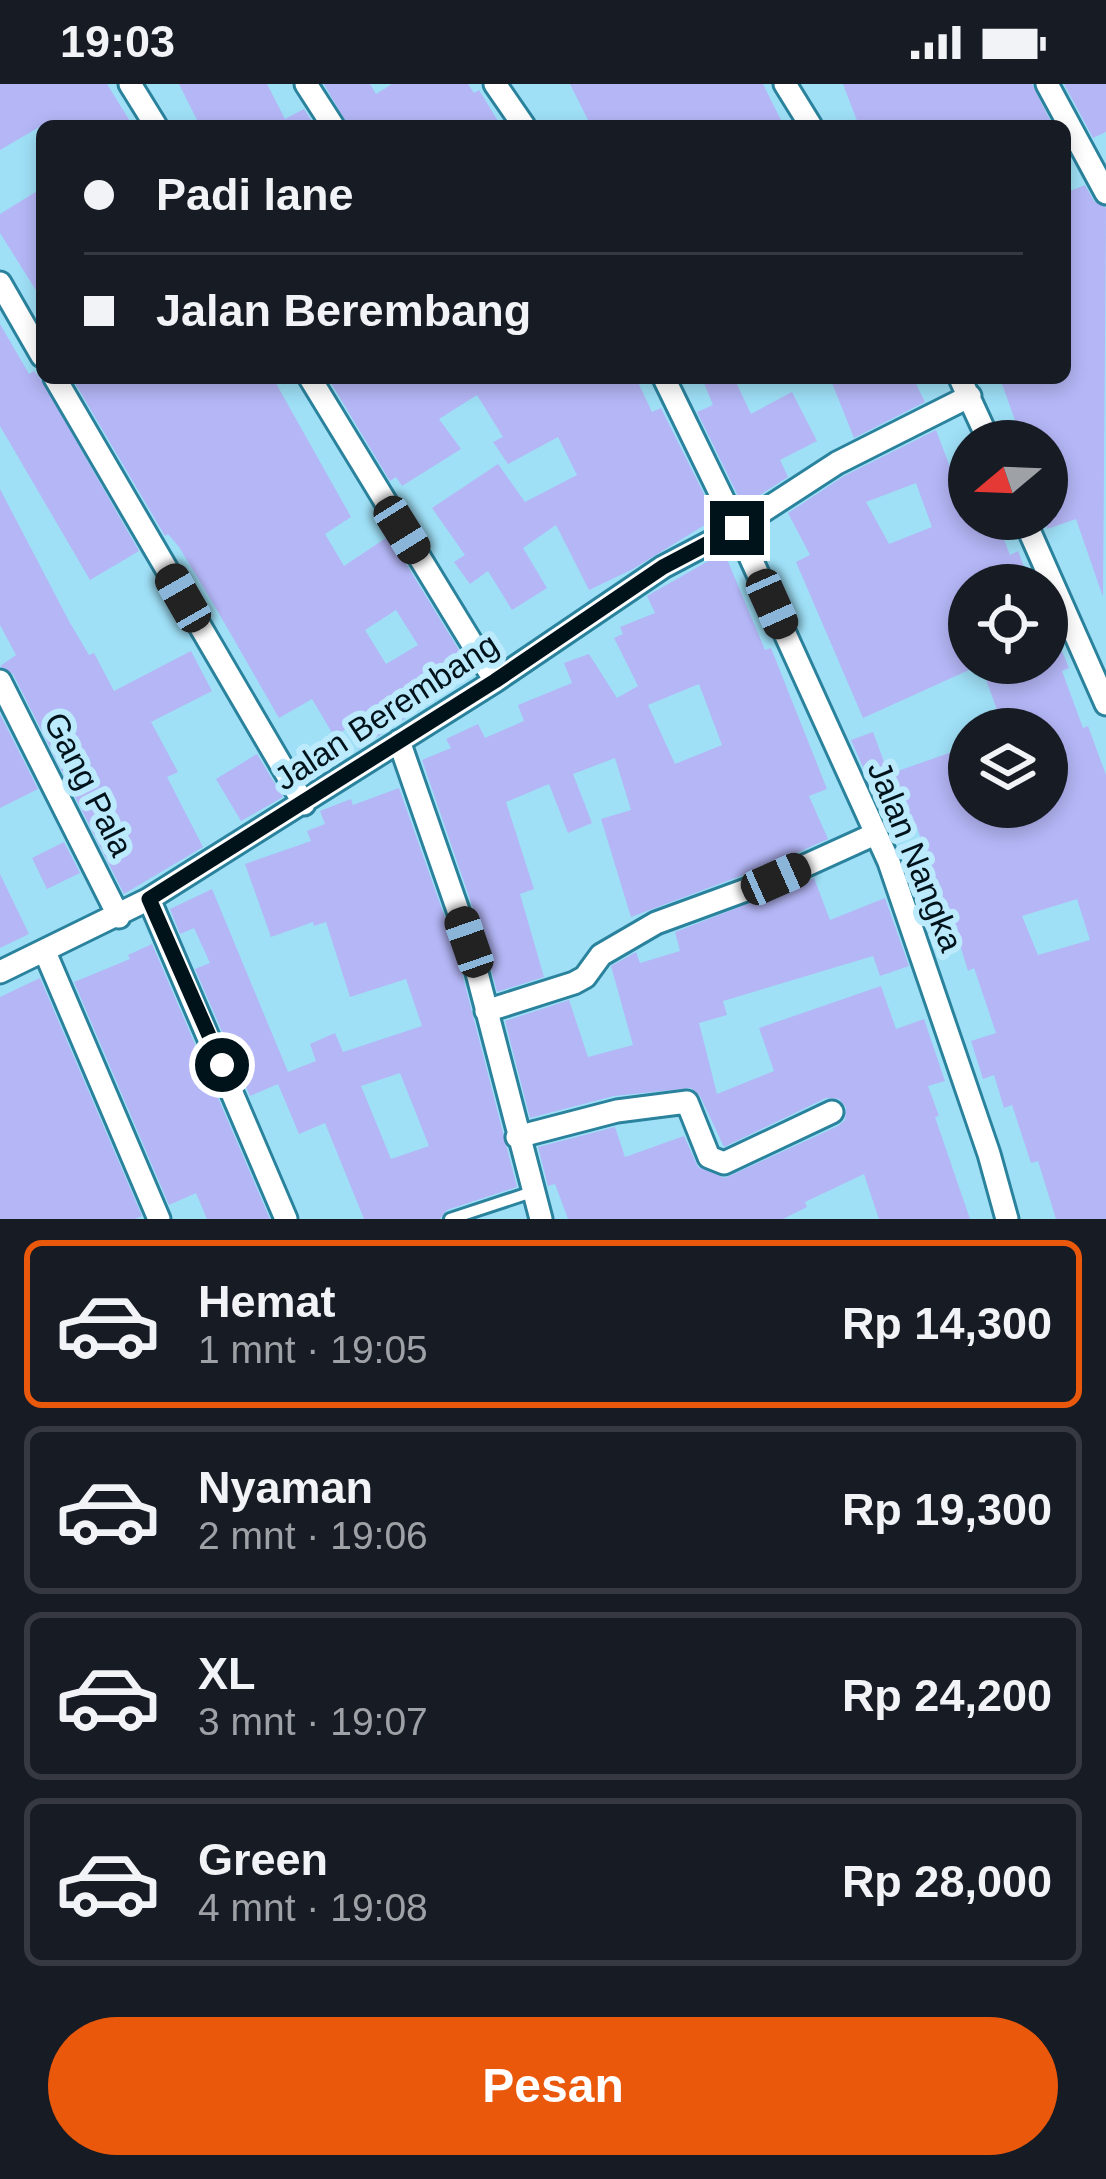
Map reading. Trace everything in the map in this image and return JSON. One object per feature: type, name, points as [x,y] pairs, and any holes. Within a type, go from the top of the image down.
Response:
[{"type":"street","points":[[130,84],[152,120]]},
{"type":"street","points":[[306,84],[329,120]]},
{"type":"street","points":[[495,84],[520,120]]},
{"type":"street","points":[[785,84],[808,120]]},
{"type":"street","points":[[1047,84],[1066,120]]},
{"type":"street","points":[[1071,128],[1106,193]]},
{"type":"street","points":[[0,283],[36,346]]},
{"type":"street","points":[[59,384],[304,804]]},
{"type":"street","points":[[314,384],[495,681]]},
{"type":"street","name":"Jalan Nangka","points":[[667,384],[889,862],[1007,1219]]},
{"type":"street","points":[[965,387],[980,420]]},
{"type":"street","name":"Jalan Berembang","points":[[0,972],[149,899],[495,681],[663,567],[737,528],[965,387]]},
{"type":"street","points":[[1033,540],[1106,704]]},
{"type":"street","name":"Gang Pala","points":[[0,681],[119,917]]},
{"type":"street","points":[[399,741],[469,942],[541,1219]]},
{"type":"street","points":[[485,1011],[574,983],[601,955],[656,923],[776,879],[875,834]]},
{"type":"street","points":[[149,899],[286,1219]]},
{"type":"street","points":[[45,952],[159,1219]]},
{"type":"street","points":[[517,1137],[617,1111],[687,1102],[709,1157],[724,1163],[832,1112]]},
{"type":"lane","points":[[450,1219],[532,1192]]},
{"type":"building","points":[[0,84],[107,84],[129,120],[36,120],[36,129],[0,150]]},
{"type":"building","points":[[179,84],[267,84],[285,119],[304,109],[311,120],[197,120]]},
{"type":"building","points":[[324,84],[370,84],[376,94],[392,84],[468,84],[474,93],[479,90],[497,120],[345,120]]},
{"type":"building","points":[[570,84],[763,84],[781,120],[588,120]]},
{"type":"building","points":[[843,84],[1032,84],[1050,120],[857,120]]},
{"type":"building","points":[[1064,84],[1106,84],[1106,132],[1093,138]]},
{"type":"building","points":[[1085,185],[1094,201],[1106,208],[1103,597],[1076,519],[1068,522],[1068,420],[1015,420],[1002,384],[1071,384],[1071,191]]},
{"type":"building","points":[[36,192],[36,290],[0,233],[0,214]]},
{"type":"building","points":[[0,324],[29,374],[36,373],[36,384],[43,384],[139,551],[90,580],[0,426]]},
{"type":"building","points":[[76,384],[276,384],[351,517],[325,534],[344,566],[389,536],[473,673],[359,749],[348,728],[334,736],[312,699],[279,718],[168,534],[165,536]],"holes":[[[396,610],[418,645],[386,664],[365,630]]]},
{"type":"building","points":[[332,384],[639,384],[652,412],[661,408],[716,518],[589,590],[556,525],[523,548],[547,588],[512,610],[488,571],[470,584],[454,562],[465,555],[432,508],[498,464],[525,502],[577,475],[558,437],[508,464],[493,442],[503,437],[477,395],[439,419],[461,449],[402,486],[396,477],[390,481]]},
{"type":"building","points":[[704,384],[737,384],[751,414],[792,392],[817,441],[780,460],[788,477],[743,506],[697,412],[713,405]]},
{"type":"building","points":[[832,384],[916,384],[925,402],[854,438]]},
{"type":"building","points":[[936,430],[948,462],[948,540],[1004,540],[1010,555],[1018,551],[1023,564],[948,564],[948,680],[863,718],[796,562],[810,555],[788,513],[844,476]],"holes":[[[916,483],[932,527],[889,544],[866,502]]]},
{"type":"building","points":[[0,489],[70,623],[89,655],[94,653],[114,691],[191,651],[212,691],[151,722],[178,772],[167,777],[203,847],[124,894],[13,674],[0,666],[16,655],[0,625]]},
{"type":"building","points":[[724,552],[765,650],[771,648],[827,789],[809,796],[828,839],[631,917],[601,819],[631,810],[615,758],[573,774],[592,823],[568,833],[549,784],[506,802],[534,889],[520,894],[544,977],[497,992],[422,760],[451,748],[446,739],[478,724],[485,738],[524,721],[518,705],[572,683],[564,663],[589,654],[617,698],[638,686],[614,638],[623,634],[620,627],[655,613],[647,596]],"holes":[[[699,684],[722,745],[675,764],[648,705]]]},
{"type":"building","points":[[988,684],[1067,684],[1106,775],[1106,1219],[1056,1219],[1038,1161],[1031,1163],[1012,1105],[1004,1108],[994,1075],[983,1079],[971,1041],[996,1033],[974,968],[968,971],[947,903],[942,905],[916,824],[892,833],[872,780],[948,753],[948,828],[1068,828],[1068,708],[996,708]],"holes":[[[1077,899],[1090,940],[1038,955],[1022,916]]]},
{"type":"building","points":[[0,714],[38,789],[0,808]]},
{"type":"building","points":[[873,732],[886,767],[866,774],[851,740]]},
{"type":"building","points":[[257,754],[283,797],[241,821],[216,779]]},
{"type":"building","points":[[399,788],[455,946],[517,1187],[447,1210],[440,1219],[364,1219],[325,1123],[299,1134],[278,1084],[250,1096],[195,969],[210,963],[194,928],[180,934],[170,909],[212,889],[288,1072],[316,1061],[310,1044],[335,1033],[343,1052],[422,1026],[406,979],[350,997],[326,922],[271,937],[245,864],[311,841],[307,831],[325,824],[320,811],[351,799],[353,805]],"holes":[[[400,1073],[429,1146],[391,1159],[361,1086]]]},
{"type":"building","points":[[64,842],[80,873],[47,889],[32,858]]},
{"type":"building","points":[[0,874],[29,934],[0,948]]},
{"type":"building","points":[[814,878],[830,920],[885,898],[909,966],[880,976],[873,956],[723,1001],[727,1015],[699,1023],[717,1094],[774,1071],[759,1028],[881,986],[896,1029],[924,1019],[945,1081],[928,1086],[939,1116],[935,1117],[970,1219],[879,1219],[864,1174],[805,1202],[807,1207],[783,1219],[568,1219],[555,1184],[548,1186],[538,1147],[615,1127],[625,1157],[684,1136],[698,1167],[725,1178],[838,1126],[845,1120],[846,1107],[839,1099],[826,1098],[724,1147],[700,1096],[691,1088],[614,1096],[530,1118],[505,1021],[569,1000],[588,1057],[633,1045],[611,966],[636,952],[640,963],[680,951],[675,932]]},
{"type":"building","points":[[152,944],[270,1219],[207,1219],[196,1193],[169,1205],[74,982],[130,959],[128,955]]},
{"type":"building","points":[[40,978],[142,1216],[135,1219],[0,1219],[0,997]]},
{"type":"route","points":[[222,1065],[149,899],[495,681],[663,567],[737,528]]}]
